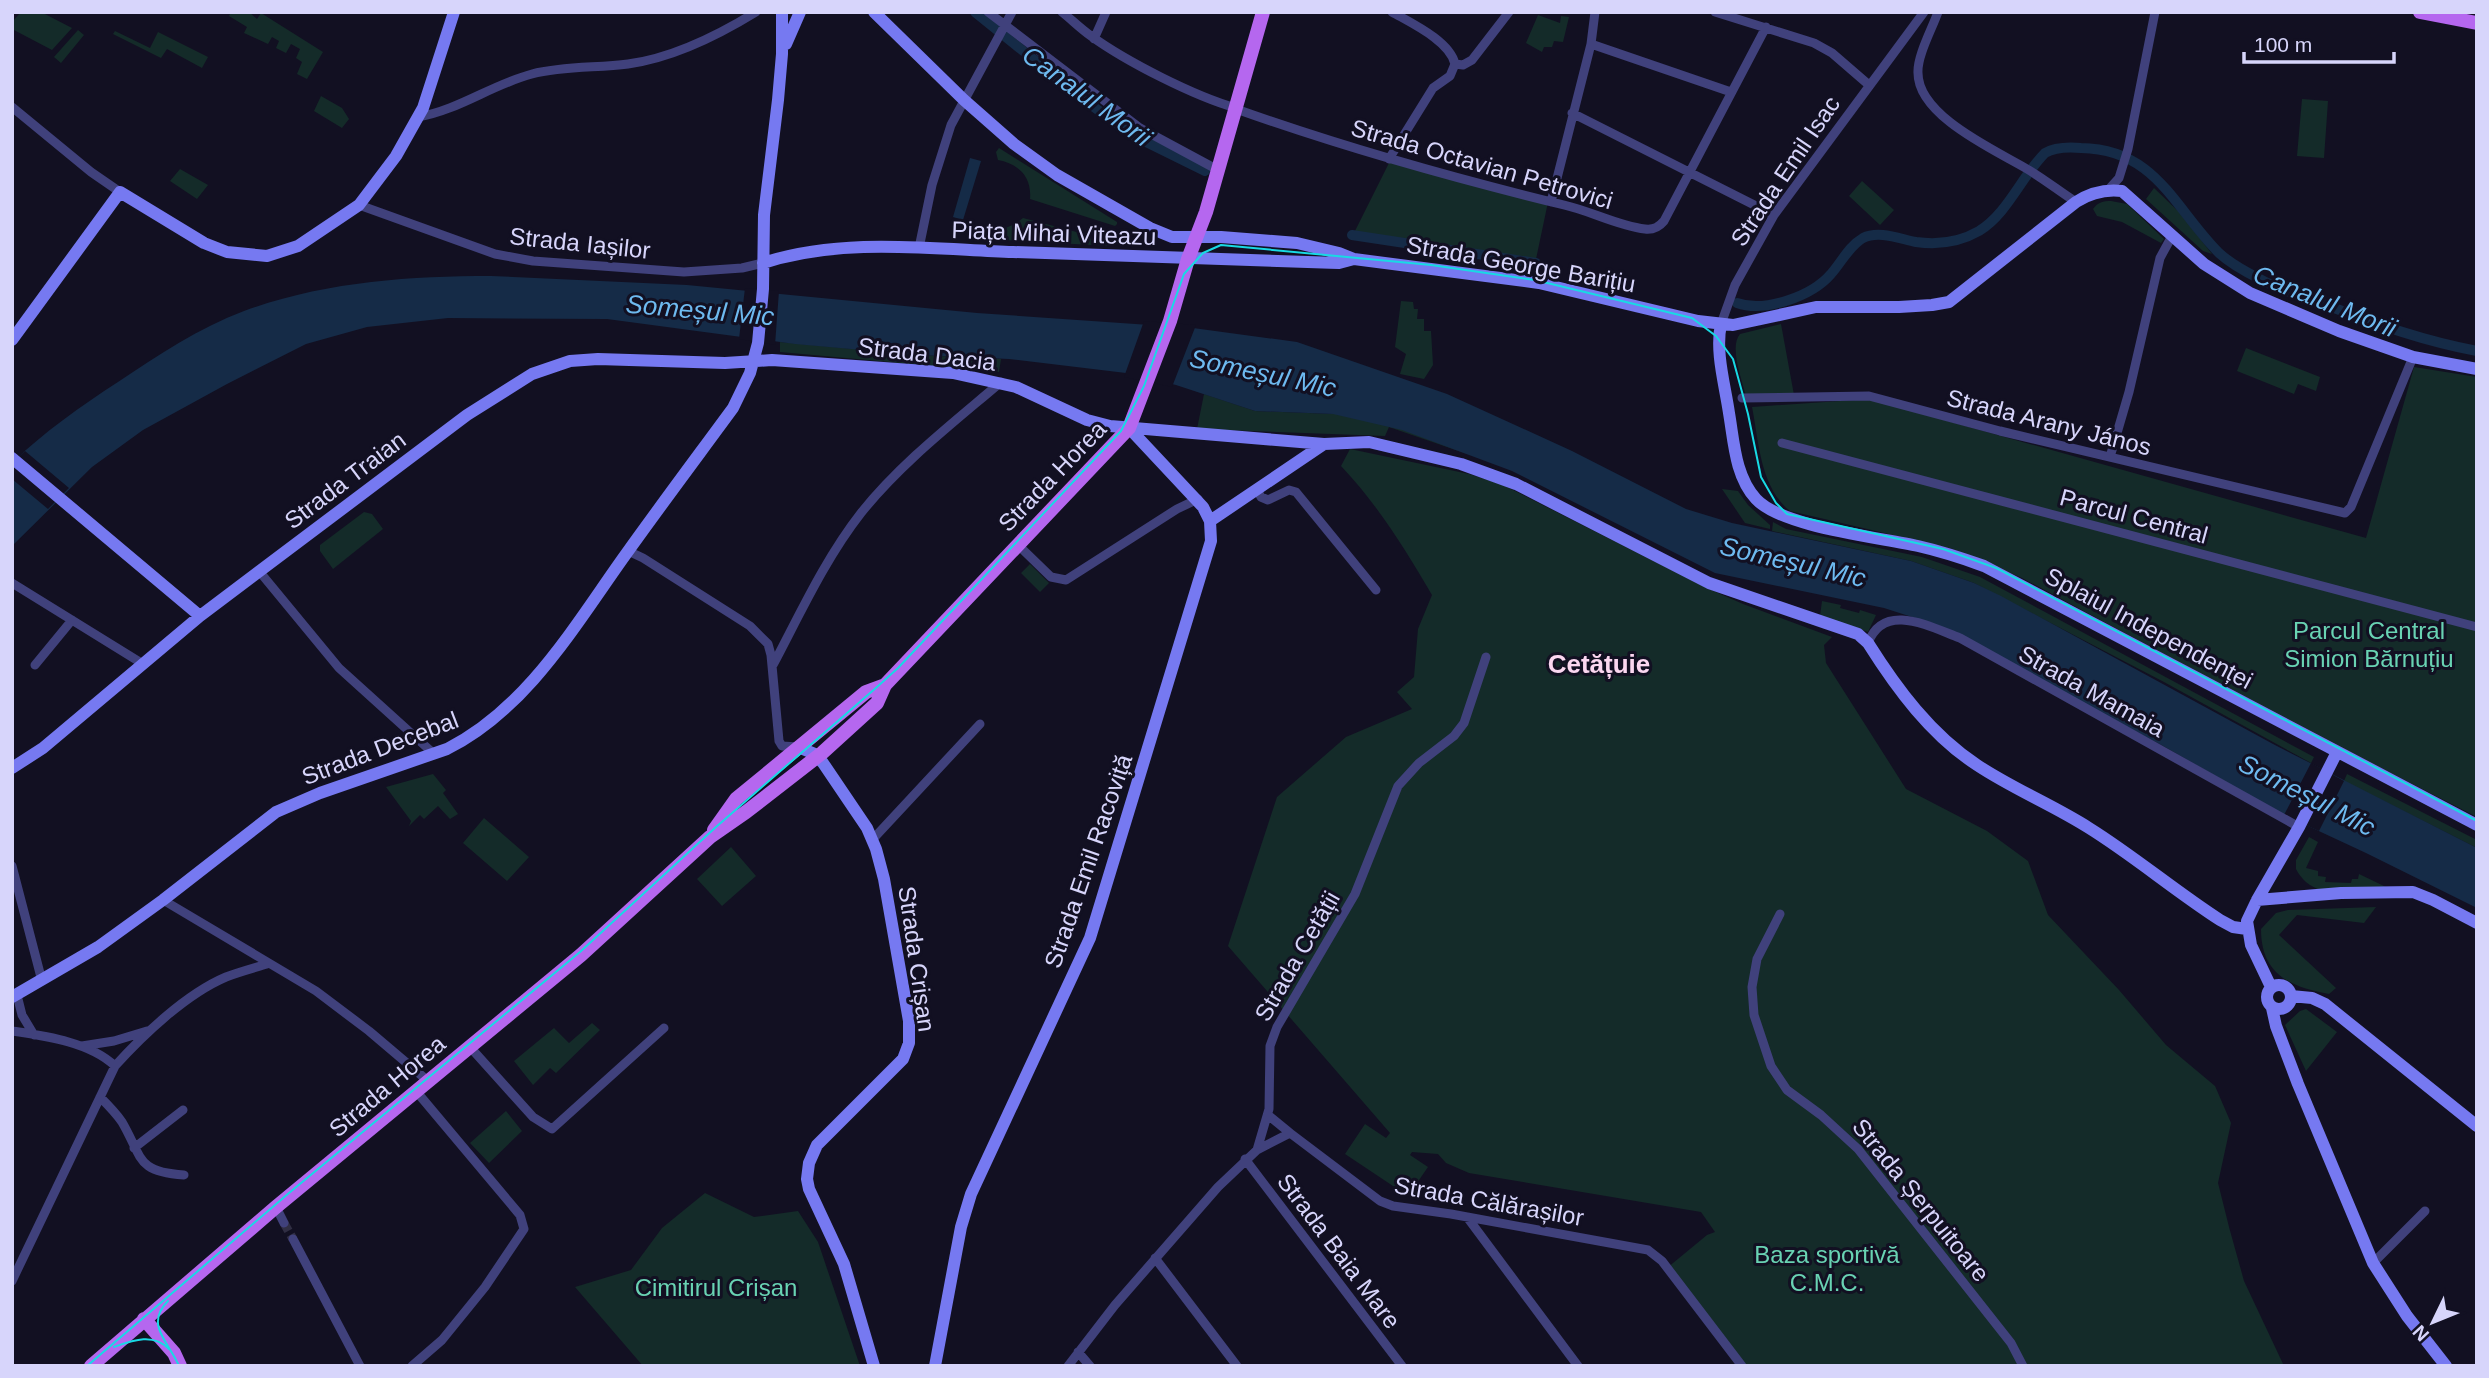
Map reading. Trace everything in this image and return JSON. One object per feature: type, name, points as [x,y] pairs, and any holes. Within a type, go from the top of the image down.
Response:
[{"type":"main road","name":"Strada Horea","points":[[90,1366],[276,1207],[581,955],[710,837],[746,813],[817,757],[877,703],[885,685],[1129,428],[1170,321],[1219,170],[1263,12]]},
{"type":"main road","points":[[2420,12],[2477,23]]},
{"type":"main road","name":"Strada Horea","points":[[710,837],[736,799],[866,692],[885,685]]},
{"type":"main road","points":[[144,1319],[174,1353],[180,1366]]},
{"type":"street","points":[[12,107],[91,172],[204,243],[227,252],[250,255],[282,253],[298,246],[359,205],[396,156],[418,117],[454,12]]},
{"type":"street","points":[[418,117],[452,109],[532,74],[651,59],[721,33],[756,12]]},
{"type":"street","points":[[782,12],[782,54]]},
{"type":"street","points":[[782,54],[790,29],[800,12]]},
{"type":"street","name":"Piața Mihai Viteazu","points":[[874,12],[964,100],[1014,144],[1057,175],[1156,231],[1172,237],[1196,237]]},
{"type":"street","points":[[988,12],[1140,128],[1219,170]]},
{"type":"street","points":[[964,100],[1012,12]]},
{"type":"street","name":"Strada Octavian Petrovici","points":[[1062,12],[1094,39],[1167,79],[1236,108],[1354,149],[1652,229],[1659,227],[1664,221],[1762,26]]},
{"type":"street","points":[[1094,39],[1106,12]]},
{"type":"street","points":[[1455,64],[1463,65],[1472,60],[1509,12]]},
{"type":"street","points":[[1551,202],[1591,44],[1595,12]]},
{"type":"street","points":[[1715,12],[1821,46],[1869,85]]},
{"type":"street","name":"Strada Emil Isac","points":[[1783,516],[1756,499],[1739,468],[1720,348],[1721,324],[1735,285],[1774,215],[1924,12]]},
{"type":"street","points":[[1938,12],[1917,73],[1927,97],[1937,110],[1967,135],[2025,168],[2076,202]]},
{"type":"street","points":[[2109,190],[2119,178],[2128,149],[2155,12]]},
{"type":"street","points":[[1389,159],[1437,87],[1450,76],[1455,64],[1451,54],[1431,35],[1396,13]]},
{"type":"street","points":[[1591,44],[1731,92]]},
{"type":"street","name":"Strada Decebal","points":[[34,1035],[15,996],[98,947],[276,812],[467,739],[489,724],[522,691],[561,644],[733,408],[743,390],[758,343],[764,215],[782,54]]},
{"type":"street","name":"Piața Mihai Viteazu","points":[[919,248],[932,185],[950,125],[964,100]]},
{"type":"street","points":[[1572,113],[1774,215]]},
{"type":"street","points":[[2109,190],[2122,191],[2214,272],[2250,293],[2339,331],[2413,357],[2477,369]]},
{"type":"street","name":"Strada George Barițiu","points":[[1196,237],[1297,243],[1354,259],[1539,283],[1698,321],[1734,325],[1816,307],[1921,306],[1949,302],[2076,202],[2109,190]]},
{"type":"street","points":[[12,340],[120,192]]},
{"type":"street","name":"Strada Iașilor","points":[[359,205],[495,254],[533,261],[684,272],[742,268],[763,263]]},
{"type":"street","points":[[2110,457],[2129,392],[2160,258],[2172,236]]},
{"type":"street","name":"Piața Mihai Viteazu","points":[[763,263],[794,254],[833,248],[919,248],[1188,259]]},
{"type":"street","name":"Strada George Barițiu","points":[[1188,259],[1339,263],[1354,259]]},
{"type":"street","name":"Strada Arany János","points":[[1742,398],[1869,396],[2345,513],[2351,507],[2413,357]]},
{"type":"street","name":"Strada Traian","points":[[12,768],[43,748],[200,616],[259,571],[467,415],[532,374],[570,361],[598,359],[725,363],[754,360]]},
{"type":"street","name":"Strada Dacia","points":[[754,360],[953,373],[1001,382],[1087,421],[1110,426],[1324,444],[1355,441],[1384,444],[1481,470],[1516,484],[1709,583],[1852,631],[1868,643]]},
{"type":"street","points":[[773,665],[825,569],[861,514],[916,454],[1001,382]]},
{"type":"street","points":[[1129,428],[1198,499],[1210,521],[1324,444]]},
{"type":"street","points":[[1161,461],[1161,444],[1176,433]]},
{"type":"street","name":"Parcul Central","points":[[1782,443],[2477,627]]},
{"type":"street","points":[[14,459],[200,616]]},
{"type":"street","points":[[1257,490],[1261,497],[1268,500],[1289,490],[1296,492],[1376,590]]},
{"type":"street","points":[[1018,545],[1051,577],[1066,580],[1177,509],[1198,499]]},
{"type":"street","name":"Splaiul Independenței","points":[[1783,516],[1932,549],[1984,566],[2477,825]]},
{"type":"street","name":"Strada Emil Racoviță","points":[[935,1366],[971,1194],[1090,937],[1204,566],[1211,541],[1210,521]]},
{"type":"street","points":[[628,551],[750,626],[768,644],[773,665],[779,741],[782,746],[798,747]]},
{"type":"street","points":[[259,571],[339,668],[433,753]]},
{"type":"street","points":[[12,583],[143,664]]},
{"type":"street","name":"Strada Mamaia","points":[[1868,643],[1872,632],[1880,624],[1899,619],[1960,638],[2301,824]]},
{"type":"street","points":[[35,665],[72,620]]},
{"type":"street","points":[[1868,643],[1920,714],[1964,757],[2087,827],[2220,920],[2233,927],[2247,929]]},
{"type":"street","name":"Strada Cetății","points":[[1257,1150],[1268,1115],[1271,1096],[1270,1046],[1277,1027],[1355,894],[1398,786],[1419,764],[1454,736],[1464,723],[1486,657]]},
{"type":"street","points":[[873,839],[980,724]]},
{"type":"street","name":"Strada Crișan","points":[[798,747],[817,757],[873,839],[884,879],[910,1029],[909,1043],[903,1059],[817,1145],[809,1163],[807,1179],[813,1203],[844,1264],[874,1366]]},
{"type":"street","points":[[2271,987],[2255,954],[2247,929],[2250,914],[2301,824],[2337,752]]},
{"type":"street","points":[[12,866],[43,981]]},
{"type":"street","points":[[2257,900],[2413,892],[2477,923]]},
{"type":"street","points":[[163,900],[316,991],[369,1031],[422,1086],[520,1214],[524,1230],[485,1287],[442,1340],[412,1366]]},
{"type":"street","name":"Strada Șerpuitoare","points":[[1780,915],[1758,959],[1752,987],[1755,1015],[1771,1066],[1787,1090],[1834,1125],[1881,1177],[2011,1343],[2023,1366]]},
{"type":"street","points":[[12,1281],[115,1066],[153,1028],[191,998],[224,978],[267,964]]},
{"type":"street","points":[[2271,987],[2283,986],[2289,990],[2291,996],[2286,1007],[2272,1008]]},
{"type":"street","points":[[2271,987],[2267,999],[2285,1051],[2373,1263],[2407,1316],[2446,1366]]},
{"type":"street","points":[[2291,996],[2312,998],[2325,1004],[2477,1126]]},
{"type":"street","points":[[77,1046],[114,1041],[153,1028]]},
{"type":"street","points":[[470,1047],[533,1117],[552,1129],[664,1028]]},
{"type":"street","points":[[12,1031],[77,1046],[98,1054],[115,1066]]},
{"type":"street","points":[[100,1097],[121,1120],[138,1155],[148,1166],[159,1174],[184,1175]]},
{"type":"street","points":[[134,1148],[183,1110]]},
{"type":"street","name":"Strada Călărașilor","points":[[1268,1115],[1380,1201],[1392,1206],[1639,1247],[1654,1253],[1742,1366]]},
{"type":"street","points":[[1068,1366],[1155,1258],[1245,1159],[1290,1133]]},
{"type":"street","name":"Strada Baia Mare","points":[[1245,1159],[1402,1366]]},
{"type":"street","points":[[276,1207],[284,1223]]},
{"type":"street","points":[[2373,1263],[2425,1211]]},
{"type":"street","points":[[1467,1217],[1578,1366]]},
{"type":"street","points":[[293,1239],[360,1366]]},
{"type":"street","points":[[1155,1258],[1237,1366]]},
{"type":"street","points":[[1078,1352],[1090,1366]]},
{"type":"green space","points":[[21,12],[41,12],[72,28],[52,50],[12,29],[12,22]]},
{"type":"green space","points":[[231,12],[249,12],[257,19],[261,13],[323,52],[307,79],[297,74],[302,62],[296,58],[300,49],[291,44],[286,53],[276,48],[279,41],[272,37],[268,44],[244,33],[247,27],[229,16]]},
{"type":"green space","points":[[1538,15],[1560,23],[1561,16],[1569,17],[1563,42],[1554,41],[1552,47],[1544,47],[1542,52],[1526,43]]},
{"type":"green space","points":[[78,30],[84,35],[61,63],[54,57]]},
{"type":"green space","points":[[115,31],[150,48],[158,32],[208,57],[202,68],[167,49],[161,58],[113,34]]},
{"type":"green space","points":[[321,96],[342,108],[349,119],[342,128],[314,111]]},
{"type":"green space","points":[[2302,99],[2328,101],[2324,158],[2297,156]]},
{"type":"green space","points":[[999,148],[1117,224],[1115,226],[1030,199],[1029,184],[1023,173],[1018,168],[998,160],[996,152]]},
{"type":"green space","points":[[1390,161],[1548,202],[1535,264],[1354,233]]},
{"type":"green space","points":[[180,169],[208,185],[197,199],[170,181]]},
{"type":"green space","points":[[1862,181],[1894,210],[1880,225],[1849,196]]},
{"type":"green space","points":[[2154,188],[2179,212],[2212,254],[2203,251],[2146,199]]},
{"type":"green space","points":[[2101,202],[2127,204],[2164,239],[2161,243],[2122,222],[2097,216],[2093,209]]},
{"type":"green space","points":[[1023,218],[1111,241],[1112,244],[968,238],[976,224],[988,229],[1000,229]]},
{"type":"green space","points":[[1401,301],[1413,302],[1414,309],[1418,309],[1417,319],[1424,319],[1424,331],[1431,331],[1433,365],[1424,379],[1400,374],[1406,354],[1395,347]]},
{"type":"green space","points":[[1781,324],[1794,395],[1746,396],[1737,364],[1737,339],[1740,334]]},
{"type":"green space","points":[[780,342],[918,355],[1001,359],[999,372],[780,352]]},
{"type":"green space","points":[[2246,348],[2320,377],[2316,391],[2298,384],[2294,394],[2237,371]]},
{"type":"green space","name":"Parcul Central Simion Bărnuțiu","points":[[2414,367],[2477,377],[2477,817],[2279,716],[2022,578],[1953,549],[1790,511],[1772,490],[1767,477],[1752,407],[1869,399],[2366,538]]},
{"type":"green space","points":[[1204,394],[1255,411],[1333,414],[1340,405],[1473,456],[1389,427],[1385,436],[1197,429]]},
{"type":"green space","name":"Baza sportivă C.M.C.","points":[[1350,449],[1469,474],[1501,484],[1709,589],[1832,637],[1824,645],[1826,663],[1906,789],[1987,831],[2028,861],[2048,915],[2119,990],[2166,1045],[2215,1086],[2231,1123],[2218,1183],[2244,1281],[2284,1366],[1740,1366],[1667,1268],[1707,1235],[1715,1232],[1701,1212],[1469,1173],[1446,1163],[1438,1154],[1412,1152],[1410,1155],[1428,1167],[1408,1196],[1345,1154],[1365,1124],[1386,1138],[1390,1133],[1228,946],[1277,797],[1346,737],[1412,709],[1397,692],[1414,677],[1418,629],[1432,595],[1379,512],[1341,466]]},
{"type":"green space","points":[[1722,489],[1738,491],[1748,505],[1770,525],[1770,529],[1745,523]]},
{"type":"green space","points":[[364,512],[372,514],[383,529],[333,569],[320,551],[320,545]]},
{"type":"green space","points":[[1773,522],[1786,529],[1922,557],[1980,577],[2314,757],[2311,763],[2164,682],[1974,583],[1911,561],[1772,531]]},
{"type":"green space","points":[[1030,564],[1049,583],[1040,592],[1021,573]]},
{"type":"green space","points":[[1822,601],[1859,613],[1860,610],[1876,615],[1868,632],[1820,616]]},
{"type":"green space","points":[[433,774],[446,790],[443,793],[458,814],[450,819],[438,806],[424,819],[420,815],[409,826],[411,821],[386,787]]},
{"type":"green space","points":[[2347,774],[2477,840],[2477,848],[2344,781]]},
{"type":"green space","points":[[484,818],[529,857],[507,881],[463,843]]},
{"type":"green space","points":[[2309,837],[2318,842],[2306,868],[2318,871],[2318,876],[2326,877],[2325,882],[2351,883],[2352,879],[2358,879],[2359,874],[2386,887],[2321,890],[2310,885],[2296,869],[2296,860]]},
{"type":"green space","points":[[731,847],[756,876],[722,906],[697,879]]},
{"type":"green space","points":[[2376,907],[2364,923],[2297,915],[2279,935],[2336,988],[2329,994],[2291,982],[2272,968],[2266,958],[2261,929],[2276,913],[2288,910]]},
{"type":"green space","points":[[2306,1009],[2337,1032],[2306,1071],[2285,1025]]},
{"type":"green space","points":[[592,1023],[600,1030],[556,1073],[550,1068],[533,1085],[514,1061],[554,1028],[569,1043]]},
{"type":"green space","points":[[506,1111],[522,1131],[489,1163],[470,1143]]},
{"type":"green space","name":"Cimitirul Crișan","points":[[705,1193],[754,1217],[798,1211],[818,1242],[860,1366],[643,1366],[575,1287],[631,1270],[662,1228]]},
{"type":"water","points":[[970,158],[981,161],[963,220],[953,217]]},
{"type":"water","name":"Someșul Mic","points":[[491,276],[687,285],[977,313],[1193,328],[1297,342],[1447,394],[1572,451],[1686,509],[1732,523],[1911,561],[1974,583],[2273,744],[2477,848],[2477,908],[2280,813],[2165,747],[1940,626],[1884,608],[1715,573],[1512,471],[1402,430],[1333,414],[1255,411],[1176,385],[1126,373],[1009,359],[918,355],[795,344],[607,319],[448,318],[367,327],[306,344],[143,430],[92,467],[12,546],[12,463],[77,410],[195,334],[244,311],[304,293],[397,279]]},
{"type":"pier","points":[[745,288],[779,291],[775,345],[739,339]]},
{"type":"pier","points":[[1144,321],[1196,325],[1172,387],[1124,377]]},
{"type":"pier","points":[[25,451],[69,488],[48,509],[12,479],[12,463]]},
{"type":"pier","points":[[2311,763],[2344,781],[2319,831],[2284,815]]},
{"type":"waterway","name":"Canalul Morii","points":[[975,12],[1080,97],[1134,136],[1205,171]]},
{"type":"waterway","name":"Canalul Morii","points":[[1737,303],[1748,306],[1774,304],[1812,289],[1831,274],[1854,245],[1869,236],[1883,235],[1932,243],[1949,242],[1972,235],[1998,215],[2045,153],[2076,148],[2107,151],[2128,158],[2146,170],[2219,253],[2228,261],[2268,283],[2402,332],[2477,351]]},
{"type":"waterway","name":"Canalul Morii","points":[[1352,235],[1536,263]]},
{"type":"tunnel","points":[[284,1223],[293,1239]]},
{"type":"tram line","points":[[87,1366],[289,1193],[580,952],[716,827],[898,668],[1121,431],[1144,386],[1184,274],[1203,253],[1221,245],[1431,265],[1535,280],[1692,318],[1716,336],[1733,359],[1761,477],[1776,503],[1787,514],[1943,549],[1996,568],[2477,821]]},
{"type":"tram line","points":[[168,1301],[161,1310],[158,1326],[179,1366]]},
{"type":"tram line","points":[[114,1347],[150,1339],[169,1349]]},
{"type":"district","name":"Cetățuie","points":[[1599,664]]}]
